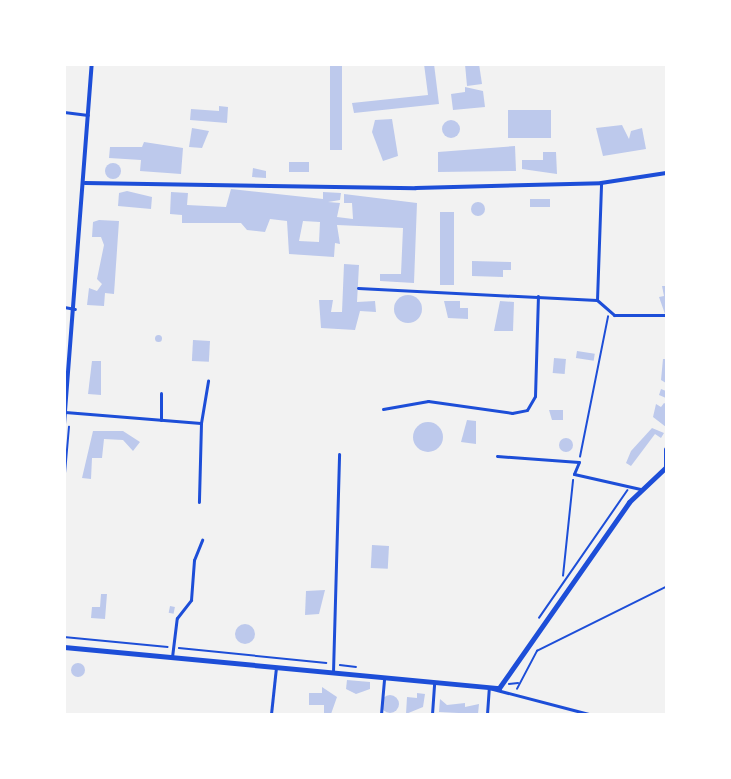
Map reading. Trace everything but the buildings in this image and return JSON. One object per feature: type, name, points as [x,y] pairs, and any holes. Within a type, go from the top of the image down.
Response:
[{"type":"main road","points":[[64,647],[489,688],[504,684],[640,489],[666,467],[666,449]]},
{"type":"street","points":[[64,424],[85,183],[92,64]]},
{"type":"street","points":[[64,112],[90,116]]},
{"type":"street","points":[[85,183],[357,188],[601,183],[666,173]]},
{"type":"street","points":[[597,300],[601,183]]},
{"type":"street","points":[[358,288],[597,300],[609,313],[666,315]]},
{"type":"street","points":[[383,409],[428,401],[512,413],[527,410],[535,396],[538,296]]},
{"type":"street","points":[[64,307],[75,309]]},
{"type":"street","points":[[199,502],[201,423],[208,381]]},
{"type":"street","points":[[160,420],[161,393]]},
{"type":"street","points":[[65,412],[201,423]]},
{"type":"street","points":[[333,674],[339,454]]},
{"type":"street","points":[[497,456],[579,462],[574,474],[632,485],[640,489]]},
{"type":"street","points":[[172,657],[177,618],[191,600],[194,560],[202,540]]},
{"type":"street","points":[[271,714],[276,667]]},
{"type":"street","points":[[381,714],[384,678]]},
{"type":"street","points":[[432,714],[434,683]]},
{"type":"street","points":[[487,714],[489,688],[589,714]]},
{"type":"path","points":[[579,462],[609,313]]},
{"type":"path","points":[[564,577],[574,474]]},
{"type":"path","points":[[535,625],[564,577],[632,485]]},
{"type":"path","points":[[518,683],[537,651],[666,587]]},
{"type":"path","points":[[64,637],[333,664]]}]
